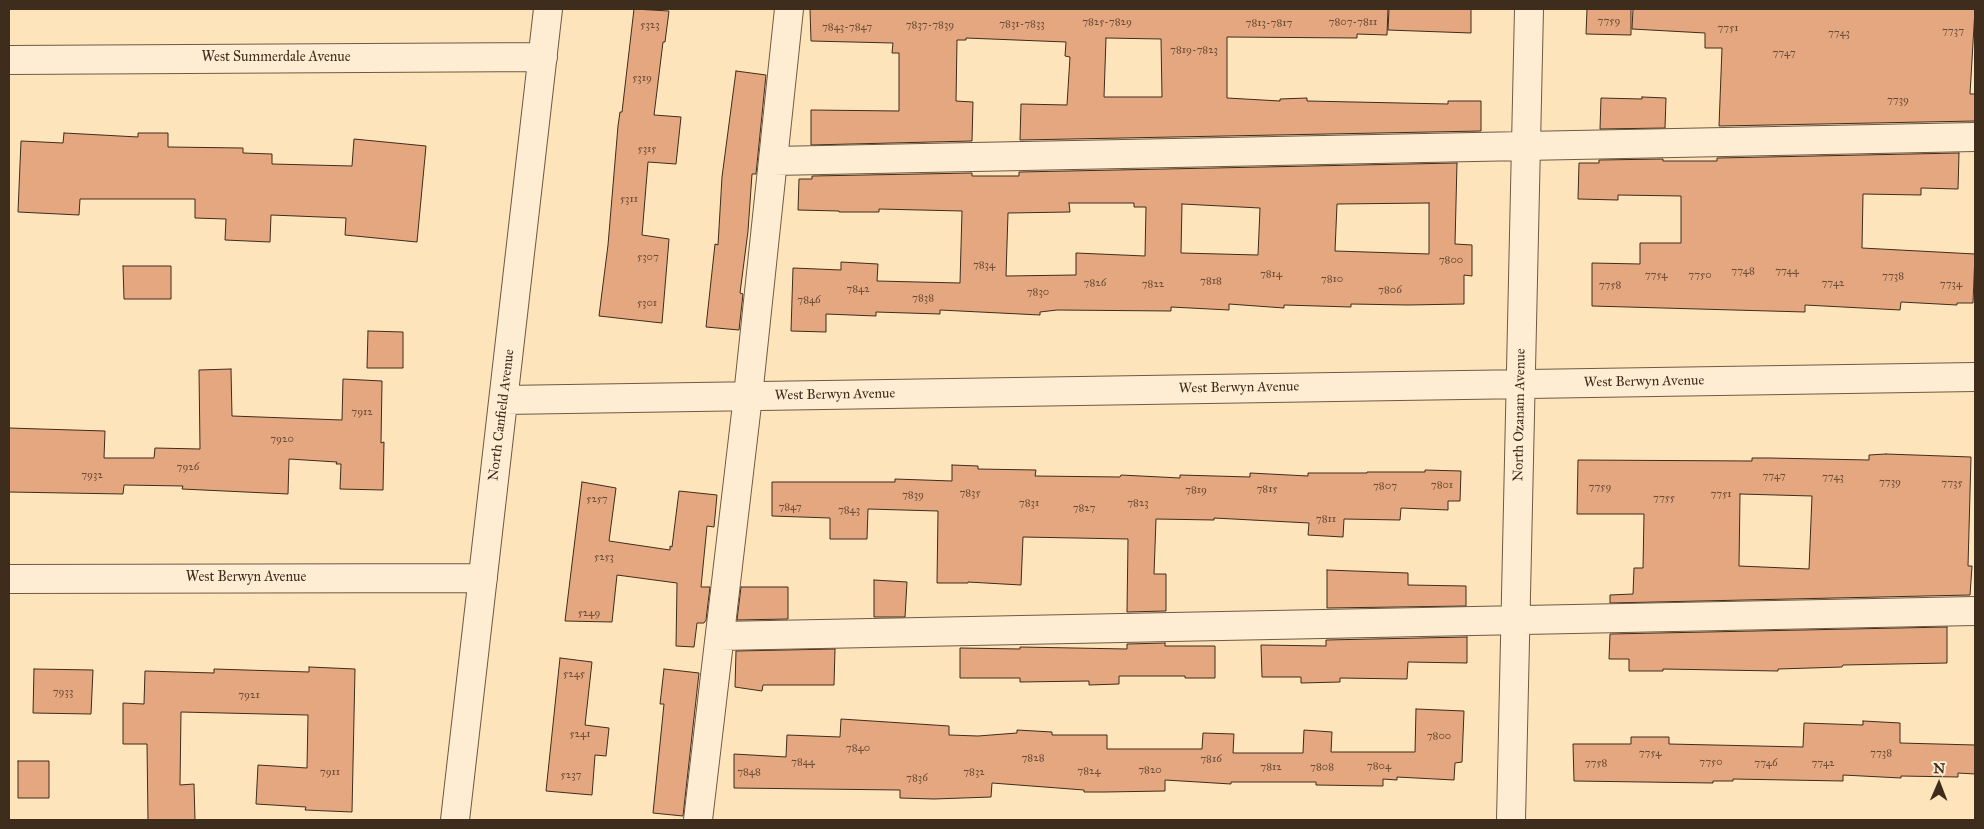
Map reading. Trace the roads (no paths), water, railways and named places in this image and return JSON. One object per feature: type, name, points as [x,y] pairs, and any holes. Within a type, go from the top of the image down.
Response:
[{"type":"street","name":"North Canfield Avenue","points":[[455,820],[548,9]]},
{"type":"street","points":[[698,820],[748,396],[789,9]]},
{"type":"street","name":"North Ozanam Avenue","points":[[1511,820],[1529,9]]},
{"type":"street","name":"West Summerdale Avenue","points":[[9,60],[543,57]]},
{"type":"street","points":[[773,161],[1975,136]]},
{"type":"street","name":"West Berwyn Avenue","points":[[504,400],[1975,377]]},
{"type":"street","name":"West Berwyn Avenue","points":[[9,579],[483,578]]},
{"type":"street","points":[[720,636],[1975,611]]}]
